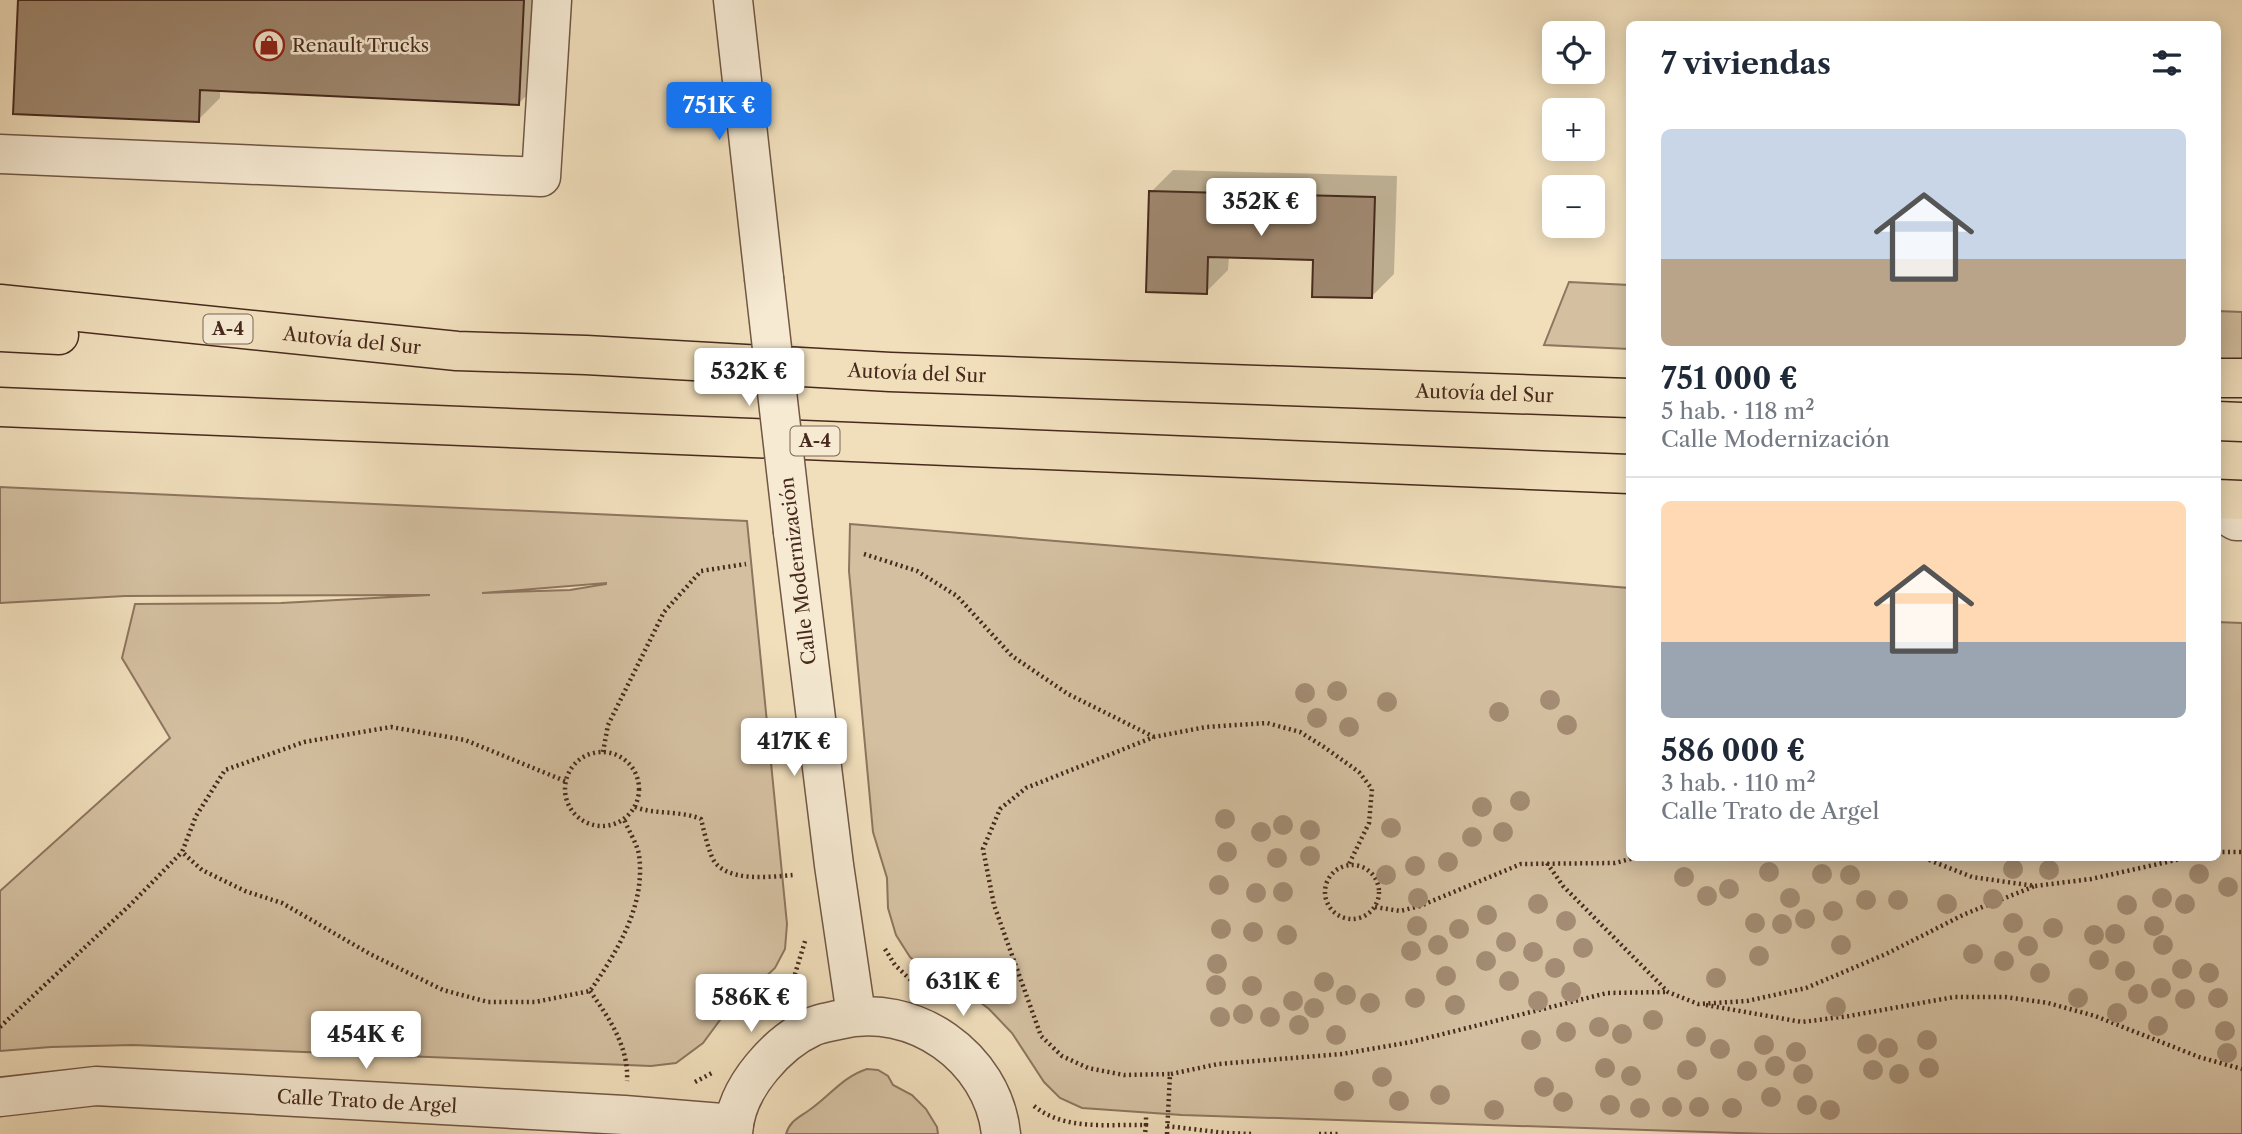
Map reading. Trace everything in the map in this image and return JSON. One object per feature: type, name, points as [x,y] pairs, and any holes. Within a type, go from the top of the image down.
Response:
[{"type":"highway","name":"Autovía del Sur","points":[[0,304],[457,351],[586,355],[890,372],[1626,398]]},
{"type":"highway","points":[[0,332],[457,351]]},
{"type":"highway","points":[[2221,378],[2242,378]]},
{"type":"highway","name":"A-4","points":[[0,407],[1626,474]]},
{"type":"highway","points":[[2221,421],[2242,422]]},
{"type":"highway","points":[[2221,499],[2242,500]]},
{"type":"street","points":[[0,153],[541,177],[552,0]]},
{"type":"street","name":"Calle Modernización","points":[[733,0],[793,532],[856,1015]]},
{"type":"street","points":[[2221,512],[2242,522]]},
{"type":"street","points":[[733,1129],[749,1083],[777,1049],[813,1026],[856,1015],[894,1017],[930,1030],[962,1053],[985,1084],[1007,1129]]},
{"type":"street","name":"Calle Trato de Argel","points":[[0,1097],[96,1086],[624,1115],[733,1129]]},
{"type":"path","points":[[864,554],[916,571],[957,596],[1012,656],[1068,694],[1154,737]]},
{"type":"path","points":[[603,752],[608,725],[664,612],[701,571],[746,564]]},
{"type":"path","points":[[1349,864],[1369,823],[1372,789],[1359,772],[1324,747],[1300,732],[1267,723],[1206,727],[1154,737],[1026,788],[1000,810],[983,849],[994,905],[1041,1036],[1062,1056],[1088,1068],[1125,1075],[1170,1074],[1218,1064],[1342,1055],[1411,1042],[1607,993],[1668,992],[1699,1004],[1802,1021],[1849,1016],[1954,997],[2006,997],[2048,1003],[2095,1016],[2199,1057],[2242,1069]]},
{"type":"path","points":[[0,1027],[131,904],[182,852],[196,816],[225,770],[304,742],[391,727],[465,740],[565,781]]},
{"type":"path","points":[[603,752],[626,761],[634,771],[638,795],[635,807],[624,819],[599,827],[576,817],[568,806],[564,793],[570,769],[590,754],[603,752]]},
{"type":"path","points":[[635,807],[648,812],[687,813],[701,819],[712,858],[721,870],[755,878],[793,875]]},
{"type":"path","points":[[182,852],[202,870],[245,891],[282,903],[370,954],[443,990],[488,1002],[535,1002],[590,991],[617,950],[631,918],[639,883],[639,853],[624,819]]},
{"type":"path","points":[[2221,852],[2242,852]]},
{"type":"path","points":[[1375,906],[1400,911],[1420,906],[1521,864],[1615,863],[1626,860]]},
{"type":"path","points":[[1932,861],[1972,877],[2035,886]]},
{"type":"path","points":[[1699,1004],[1747,1001],[1806,988],[1886,954],[1965,914],[2035,886],[2091,879],[2172,861]]},
{"type":"path","points":[[1547,863],[1563,886],[1668,992]]},
{"type":"path","points":[[1349,864],[1366,868],[1380,889],[1375,906],[1369,914],[1352,920],[1343,918],[1329,907],[1324,889],[1327,880],[1339,867],[1349,864]]},
{"type":"path","points":[[772,1008],[780,1001],[795,974],[807,932]]},
{"type":"path","points":[[590,991],[606,1015],[625,1054],[628,1072],[624,1115]]},
{"type":"path","points":[[690,1082],[699,1081],[717,1069]]},
{"type":"path","points":[[1167,1134],[1170,1074]]},
{"type":"path","points":[[1146,1117],[1146,1125]]},
{"type":"path","points":[[1167,1126],[1254,1134]]},
{"type":"path","points":[[1319,1134],[1340,1134]]},
{"type":"shaded area","points":[[1569,282],[1626,285],[1626,349],[1544,345]]},
{"type":"shaded area","points":[[2221,311],[2242,312],[2242,362],[2221,361]]},
{"type":"shaded area","points":[[0,487],[747,521],[787,924],[785,949],[775,968],[723,1016],[703,1043],[676,1063],[651,1066],[133,1045],[0,1051],[0,891],[170,738],[122,658],[135,604],[281,603],[430,595],[125,596],[0,603]],"holes":[[[606,583],[570,590],[482,593]]]},
{"type":"shaded area","points":[[850,524],[1626,588],[1626,861],[2221,861],[2221,622],[2242,623],[2242,1134],[1769,1134],[1182,1115],[1082,1108],[1060,1098],[1044,1082],[1012,1033],[989,1009],[964,990],[928,972],[910,957],[896,935],[888,908],[887,878],[873,832],[849,571]]},
{"type":"shaded area","points":[[867,1069],[878,1070],[888,1076],[893,1085],[912,1095],[926,1109],[937,1127],[938,1134],[786,1134],[795,1120],[843,1082]]},
{"type":"building","name":"Renault Trucks","points":[[18,0],[524,0],[519,105],[200,90],[199,122],[13,114]]},
{"type":"building","points":[[1149,191],[1375,197],[1372,298],[1312,297],[1313,260],[1208,257],[1207,294],[1146,292]]},
{"type":"place","name":"Renault Trucks","points":[[269,45]]}]
